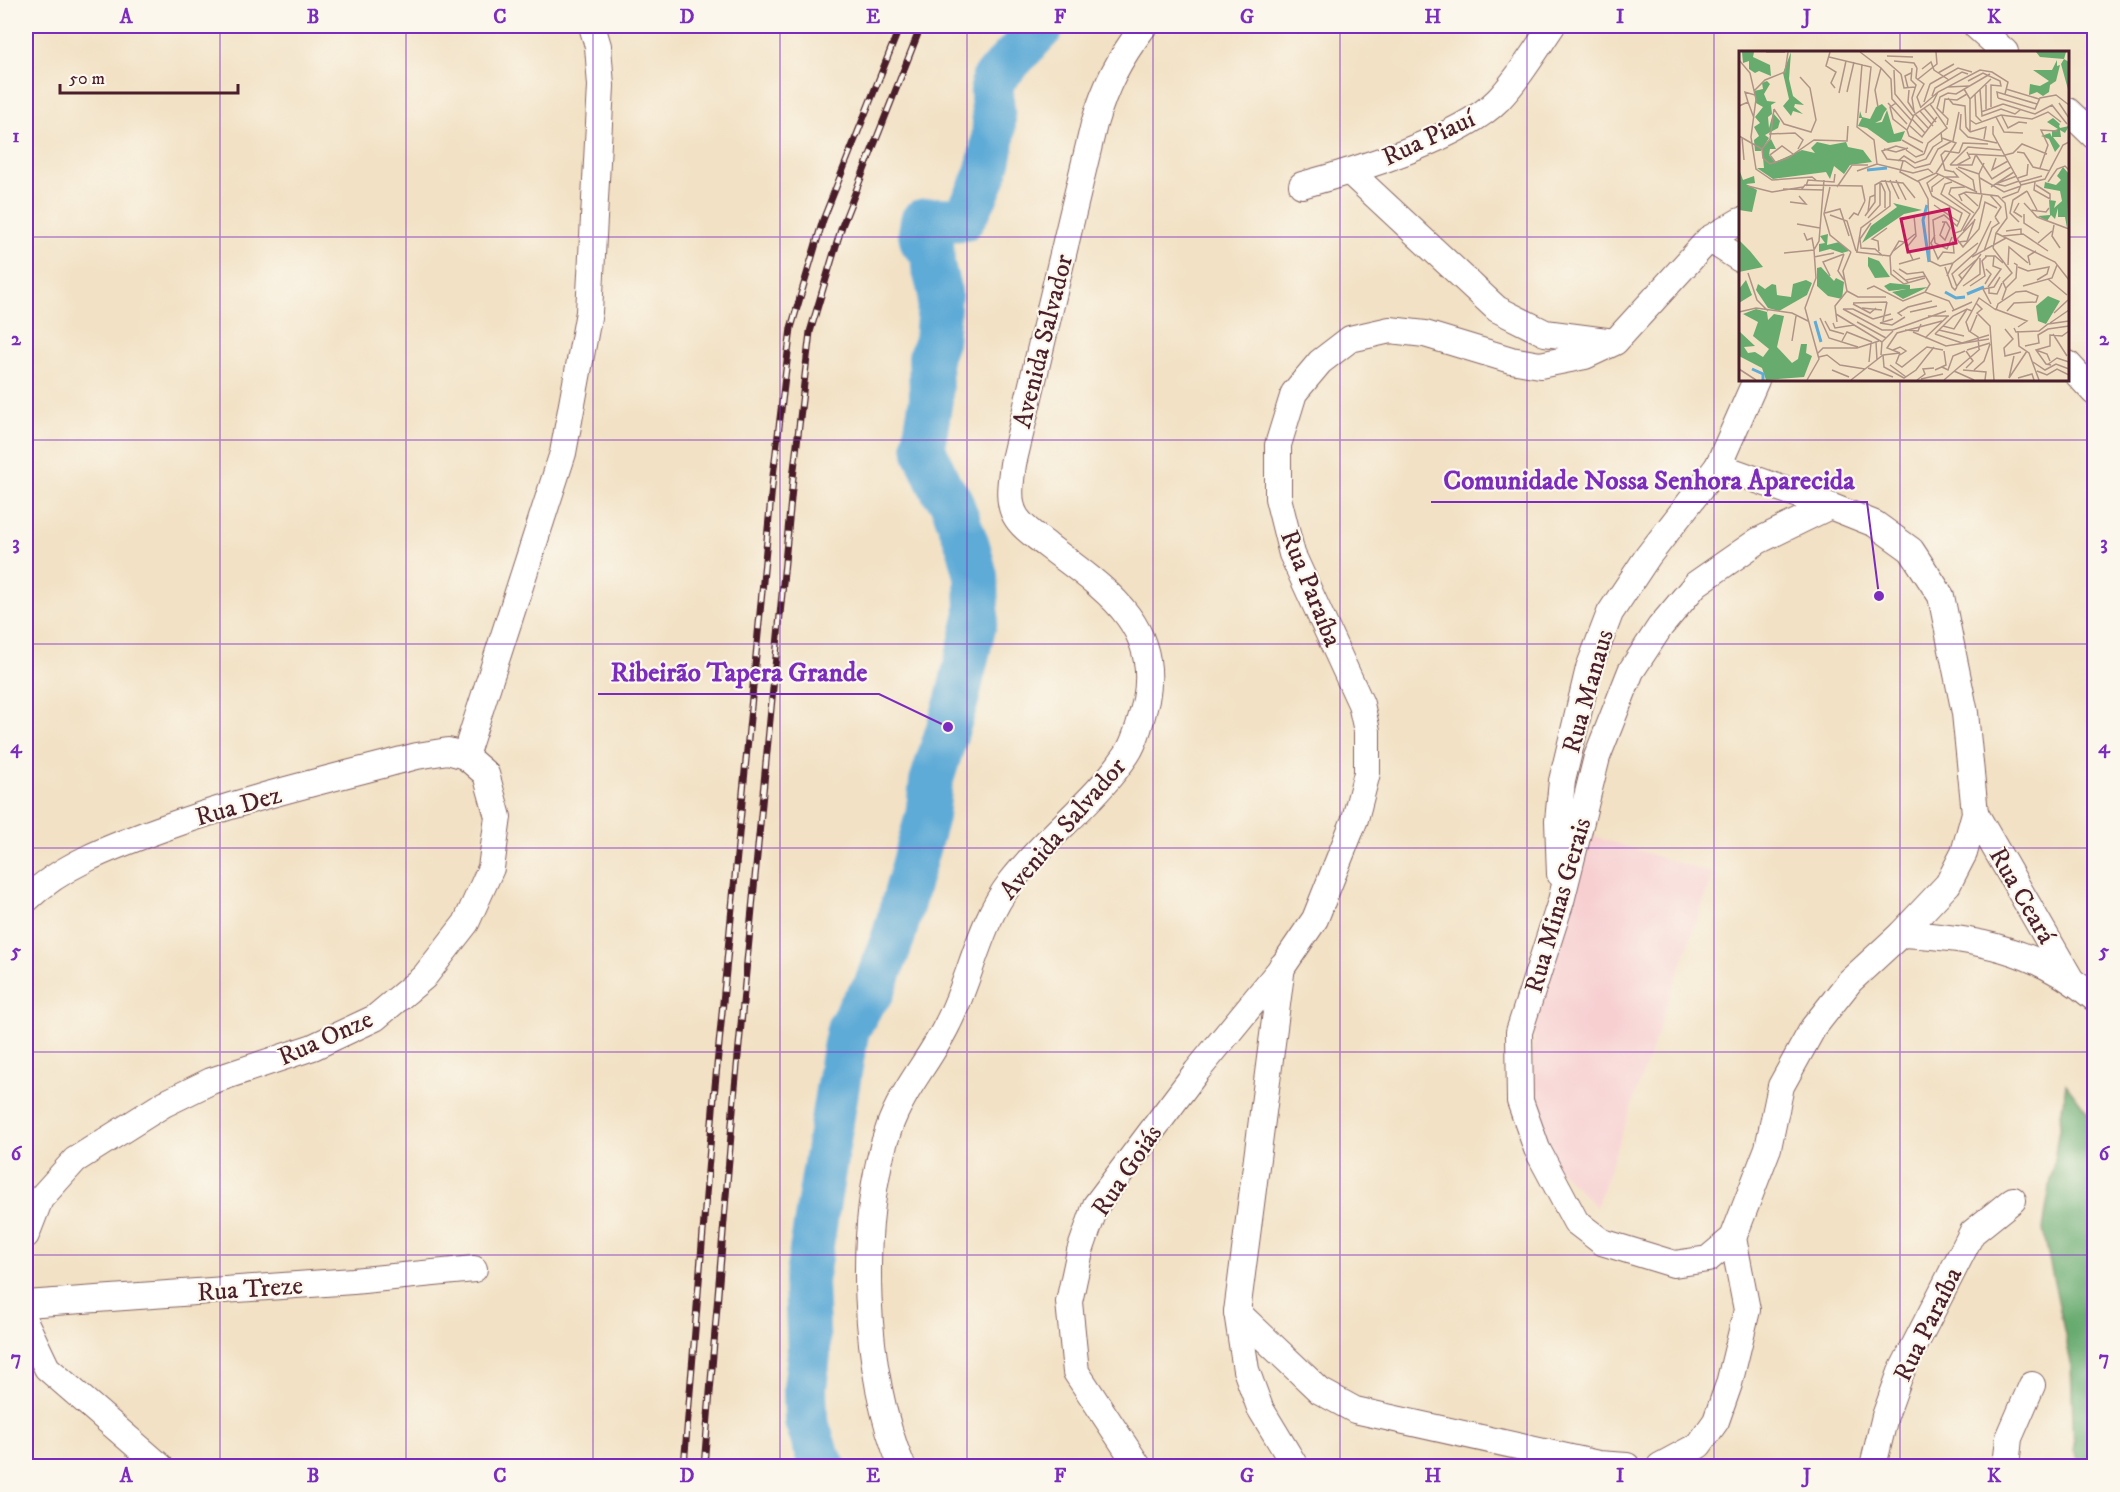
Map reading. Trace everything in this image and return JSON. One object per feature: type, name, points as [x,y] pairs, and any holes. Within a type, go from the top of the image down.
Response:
[{"type":"street","points":[[465,756],[563,453],[590,312],[601,86],[598,46],[592,26]]},
{"type":"street","name":"Avenida Salvador","points":[[902,1467],[876,1373],[868,1280],[876,1168],[879,1157],[890,1124],[906,1093],[949,1022],[981,932],[997,900],[1018,872],[1081,808],[1129,752],[1146,699],[1148,662],[1135,623],[1115,598],[1030,532],[1015,515],[1010,498],[1013,464],[1094,124],[1106,85],[1123,53],[1144,26]]},
{"type":"street","name":"Rua Piauí","points":[[1302,185],[1350,172],[1469,123],[1497,101],[1529,61],[1552,26]]},
{"type":"street","points":[[1976,26],[2004,51]]},
{"type":"street","points":[[2069,113],[2094,136]]},
{"type":"street","points":[[1350,172],[1497,309],[1545,333],[1615,342]]},
{"type":"street","name":"Rua Paraíba","points":[[1282,966],[1315,919],[1355,819],[1366,773],[1366,731],[1361,704],[1292,554],[1278,498],[1278,445],[1294,393],[1320,362],[1350,339],[1390,330],[1425,334],[1511,360],[1540,365],[1585,356],[1615,342],[1709,239],[1739,222]]},
{"type":"street","points":[[1709,239],[1739,258]]},
{"type":"street","points":[[2069,366],[2094,392]]},
{"type":"street","name":"Rua Manaus","points":[[1561,901],[1558,821],[1562,781],[1589,668],[1610,613],[1648,555],[1718,466],[1756,381]]},
{"type":"street","name":"Rua Minas Gerais","points":[[1718,466],[1830,506],[1875,524],[1911,550],[1941,596],[1965,713],[1975,813],[1964,853],[1947,884],[1901,934],[1850,981],[1813,1028],[1781,1086],[1768,1148],[1733,1238],[1708,1259],[1674,1263],[1602,1242],[1576,1222],[1537,1149],[1520,1101],[1519,1032],[1561,901],[1598,757],[1631,671],[1660,627],[1696,584],[1758,541],[1830,506]]},
{"type":"street","name":"Rua Dez","points":[[26,900],[39,887],[104,849],[211,811],[417,756],[448,751],[465,756]]},
{"type":"street","name":"Rua Onze","points":[[26,1235],[40,1199],[75,1160],[164,1104],[212,1081],[313,1047],[375,1018],[424,977],[466,923],[491,868],[498,817],[486,774],[465,756]]},
{"type":"street","name":"Rua Ceará","points":[[1975,813],[2070,978]]},
{"type":"street","points":[[1901,934],[1950,936],[1992,944],[2070,978],[2094,998]]},
{"type":"street","points":[[1282,966],[1237,1312],[1246,1370],[1260,1408],[1294,1467]]},
{"type":"street","name":"Rua Goiás","points":[[1138,1467],[1076,1372],[1069,1302],[1080,1251],[1096,1205],[1197,1071],[1282,966]]},
{"type":"street","name":"Rua Paraíba","points":[[1873,1467],[1885,1416],[1901,1372],[1972,1233],[2013,1200]]},
{"type":"street","points":[[1660,1467],[1699,1445],[1716,1421],[1729,1384],[1747,1310],[1733,1238]]},
{"type":"street","name":"Rua Treze","points":[[26,1304],[353,1281],[474,1269]]},
{"type":"street","points":[[1237,1312],[1320,1391],[1355,1410],[1598,1464],[1627,1467]]},
{"type":"street","points":[[26,1324],[47,1368],[160,1467]]},
{"type":"street","points":[[2006,1467],[2009,1438],[2032,1385]]},
{"type":"shaded area","points":[[1590,835],[1713,874],[1596,1207],[1552,1162],[1531,1082],[1536,1008]]},
{"type":"green space","points":[[2066,1084],[2094,1121],[2094,1466],[2082,1466],[2074,1451],[2071,1363],[2043,1230]]},
{"type":"waterway","points":[[824,1466],[817,1454],[806,1420],[805,1388],[809,1354],[806,1281],[843,1054],[848,1029],[862,1004],[874,989],[894,935],[927,816],[931,782],[957,700],[977,614],[976,576],[969,549],[951,501],[941,488],[925,452],[924,442],[931,399],[930,357],[936,341],[940,293],[933,266],[932,243],[922,242],[920,233],[922,221],[963,219],[982,184],[992,148],[993,79],[1043,26]]},
{"type":"railway","points":[[684,1466],[714,1097],[773,476],[791,328],[823,220],[900,26]]},
{"type":"railway","points":[[704,1466],[734,1098],[793,478],[810,332],[842,226],[921,26]]},
{"type":"place","name":"Comunidade Nossa Senhora Aparecida","points":[[1879,596]]},
{"type":"place","name":"Ribeirão Tapera Grande","points":[[948,727]]}]
